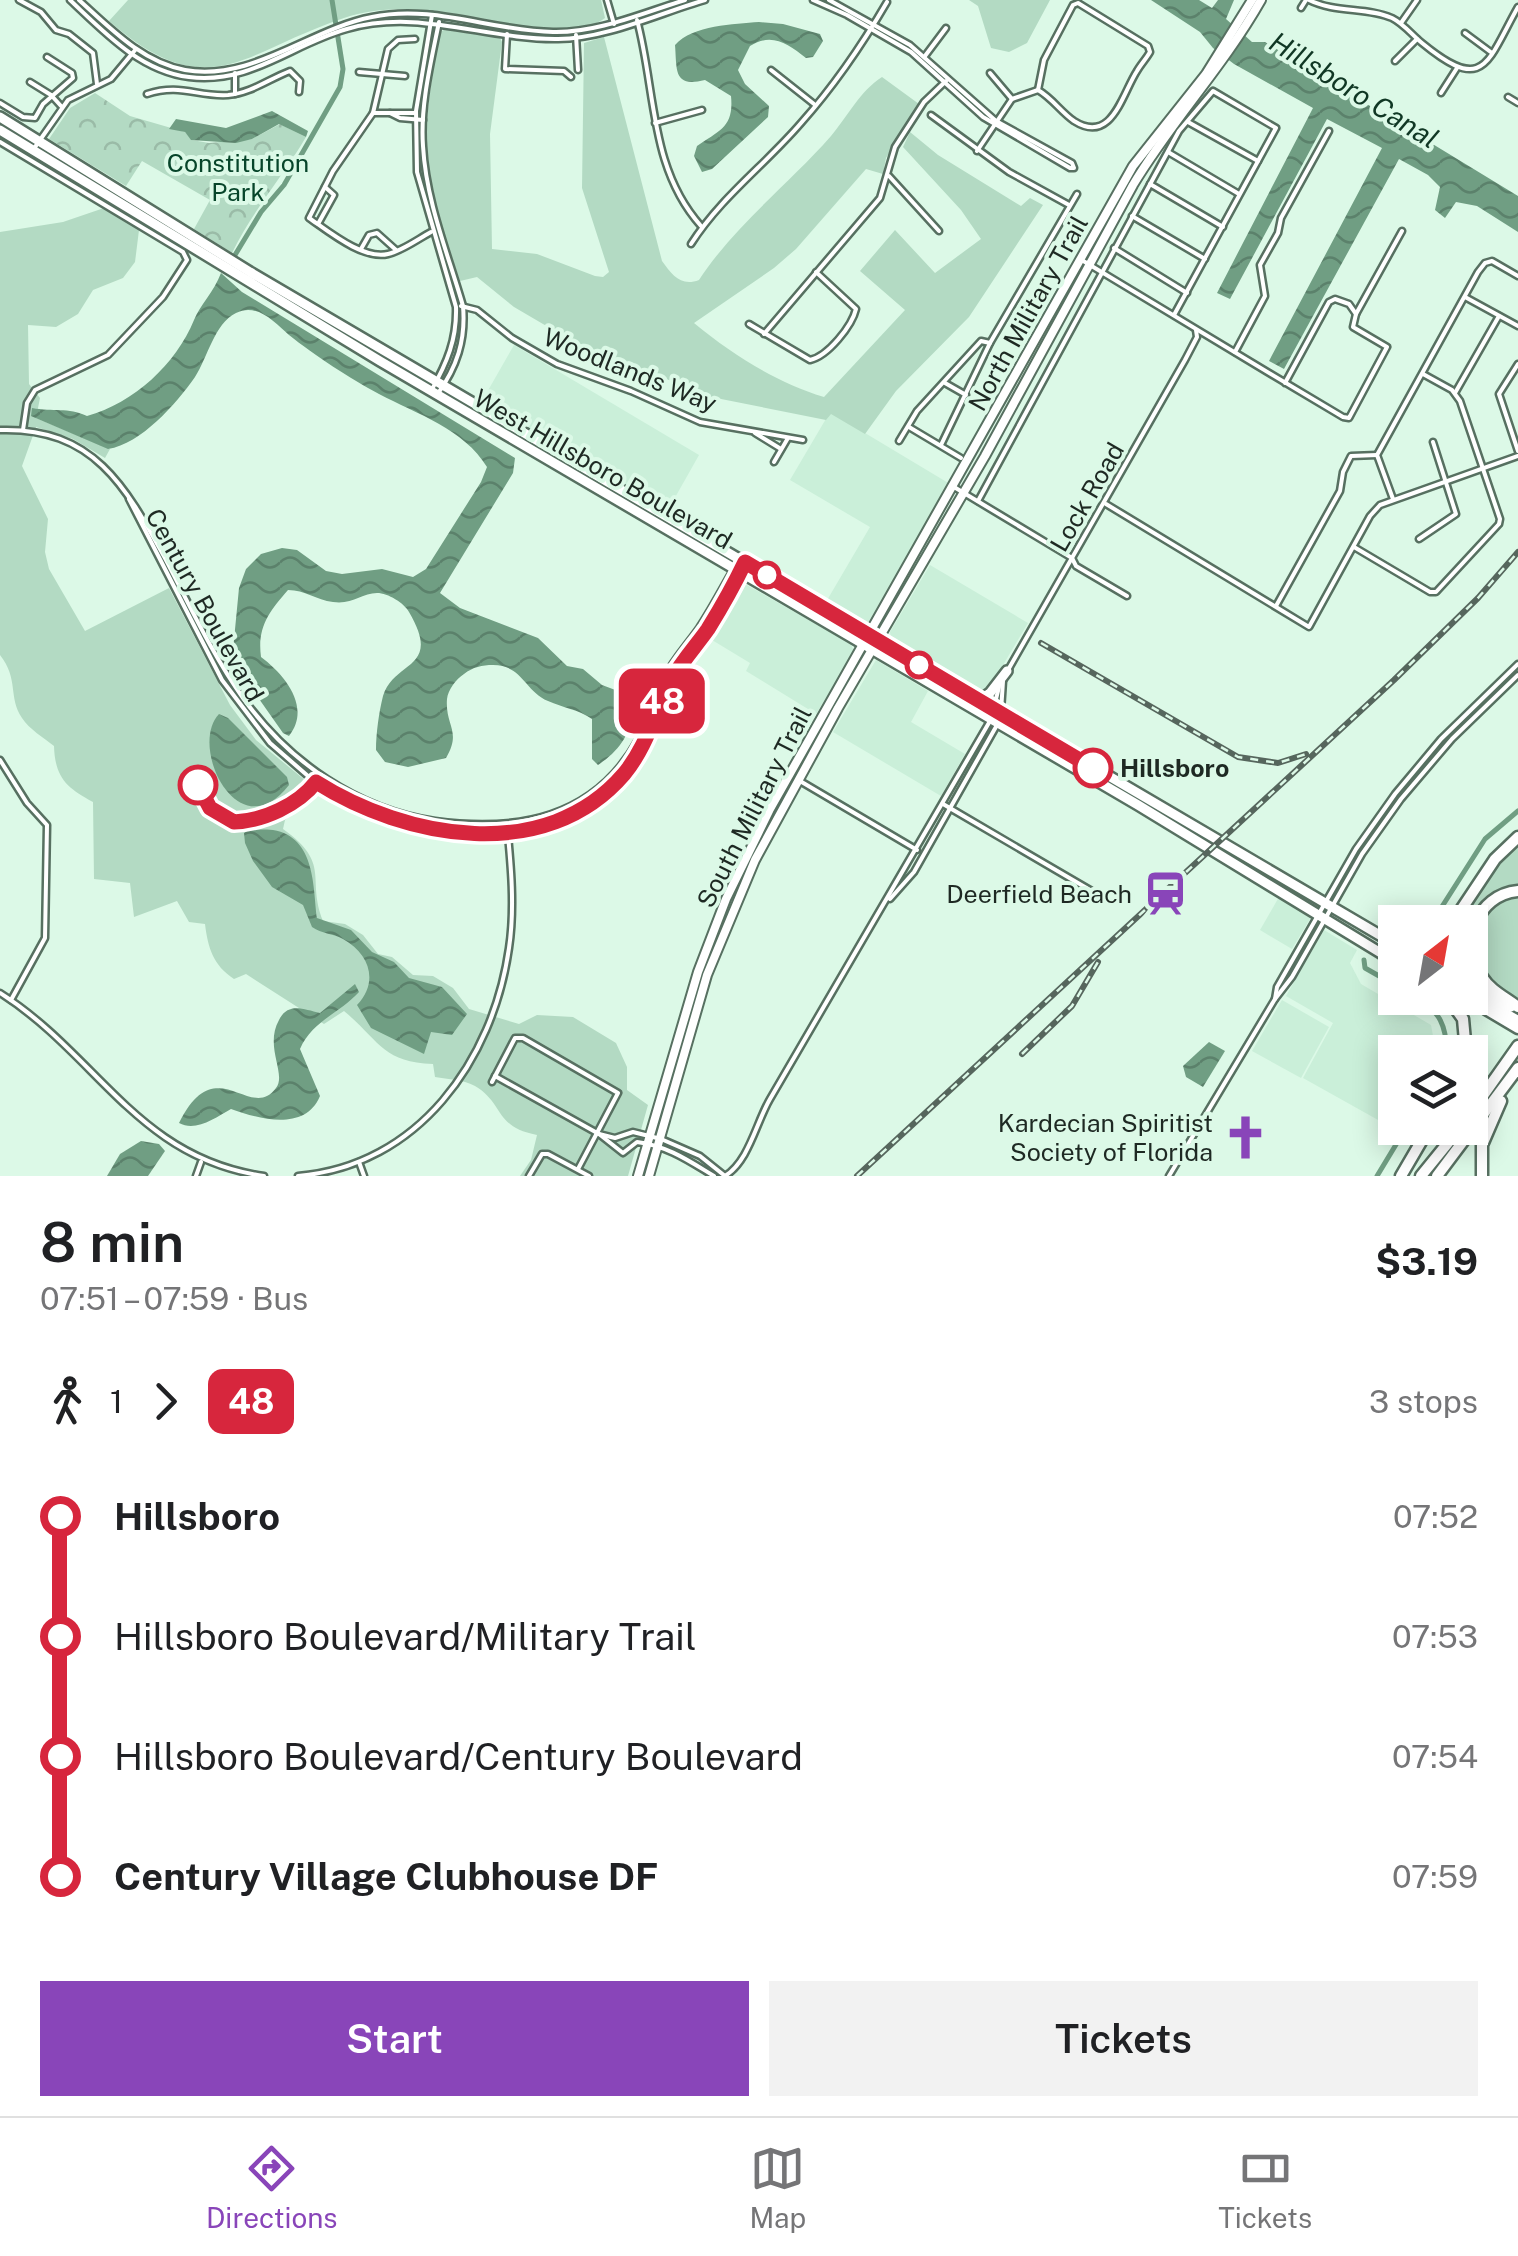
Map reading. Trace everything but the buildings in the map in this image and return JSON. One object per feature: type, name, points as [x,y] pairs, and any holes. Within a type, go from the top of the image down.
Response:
[{"type":"highway","points":[[1466,905],[1502,851],[1518,837]]},
{"type":"highway","points":[[1518,891],[1500,895],[1484,908],[1475,924],[1472,944],[1476,965],[1485,981],[1518,1009]]},
{"type":"highway","points":[[1488,1008],[1518,1024]]},
{"type":"highway","points":[[1488,1009],[1518,1024]]},
{"type":"highway","points":[[1488,1088],[1518,1046]]},
{"type":"highway","points":[[1488,1095],[1518,1055]]},
{"type":"highway","points":[[1440,1176],[1518,1068]]},
{"type":"highway","points":[[1440,1176],[1518,1077]]},
{"type":"highway","points":[[1482,1176],[1484,1140],[1501,1101]]},
{"type":"highway","points":[[1401,1176],[1418,1145]]},
{"type":"highway","points":[[1424,1176],[1449,1145]]},
{"type":"main road","name":"West Hillsboro Boulevard","points":[[0,117],[36,146],[272,295],[996,716],[1172,814],[1325,911],[1378,950]]},
{"type":"main road","name":"West Hillsboro Boulevard","points":[[0,130],[36,146],[302,301],[591,485],[620,490],[739,566]]},
{"type":"main road","points":[[272,295],[302,301]]},
{"type":"main road","name":"West Hillsboro Boulevard","points":[[871,643],[979,700],[996,716],[1152,814],[1325,911],[1378,936]]},
{"type":"main road","points":[[979,700],[1005,676]]},
{"type":"main road","points":[[1076,768],[1093,768]]},
{"type":"main road","points":[[1152,814],[1172,814]]},
{"type":"main road","points":[[1488,994],[1518,1009]]},
{"type":"street","points":[[19,0],[42,12],[56,30],[68,34],[94,54],[97,85]]},
{"type":"street","points":[[70,0],[135,52],[184,70],[235,72],[350,25],[399,16],[576,34],[685,0]]},
{"type":"street","points":[[79,0],[135,52]]},
{"type":"street","points":[[607,0],[614,25]]},
{"type":"street","points":[[636,18],[704,0]]},
{"type":"street","points":[[813,0],[825,1],[924,57],[995,123],[1074,168],[1072,163],[995,123]]},
{"type":"street","points":[[1244,23],[1252,0]]},
{"type":"street","points":[[1244,23],[1260,0]]},
{"type":"street","points":[[1301,8],[1308,0],[1386,16],[1469,71],[1479,69],[1492,53],[1518,7]]},
{"type":"street","points":[[1358,12],[1360,0]]},
{"type":"street","points":[[1401,24],[1418,0]]},
{"type":"street","points":[[691,244],[702,227],[816,105],[887,2]]},
{"type":"street","points":[[1078,3],[1148,46],[1150,52],[1119,110],[1102,126],[1074,121],[1038,90],[1044,60],[1073,5],[1078,3]]},
{"type":"street","points":[[431,18],[417,172],[432,232],[459,306]]},
{"type":"street","points":[[636,18],[647,57],[647,86],[655,123],[675,193],[702,227]]},
{"type":"street","points":[[437,388],[456,337],[459,306],[427,184],[420,116],[439,19]]},
{"type":"street","name":"North Military Trail","points":[[871,643],[964,493],[1156,146],[1244,23]]},
{"type":"street","points":[[68,34],[72,25]]},
{"type":"street","points":[[924,57],[946,28]]},
{"type":"street","points":[[508,30],[505,69],[564,70],[571,77]]},
{"type":"street","points":[[1465,33],[1492,53]]},
{"type":"street","points":[[576,34],[578,70]]},
{"type":"street","points":[[415,39],[398,40],[392,45],[385,57],[373,113],[308,215],[375,254],[388,254],[432,232]]},
{"type":"street","points":[[1396,61],[1417,39]]},
{"type":"street","points":[[36,146],[62,107],[111,80],[135,52]]},
{"type":"street","points":[[0,103],[33,120],[73,76],[47,58]]},
{"type":"street","name":"North Military Trail","points":[[871,643],[1133,166],[1221,59]]},
{"type":"street","points":[[1441,94],[1458,67]]},
{"type":"street","points":[[771,70],[816,105]]},
{"type":"street","points":[[147,94],[168,88],[215,96],[235,94],[290,71],[300,81],[299,92]]},
{"type":"street","points":[[235,72],[235,94]]},
{"type":"street","points":[[358,72],[405,76]]},
{"type":"street","points":[[990,74],[1012,99]]},
{"type":"street","points":[[764,334],[880,198],[895,147],[924,102],[948,80]]},
{"type":"street","points":[[30,82],[62,107]]},
{"type":"street","points":[[977,151],[1012,99],[1038,90]]},
{"type":"street","name":"North Military Trail","points":[[978,501],[1168,152],[1187,121],[1213,92],[1276,128],[1258,162]]},
{"type":"street","points":[[1508,97],[1518,103]]},
{"type":"street","points":[[655,123],[702,110]]},
{"type":"street","points":[[373,113],[420,116]]},
{"type":"street","points":[[931,114],[977,151],[1070,206]]},
{"type":"street","points":[[1174,316],[1258,162],[1187,121]]},
{"type":"street","points":[[1236,352],[1265,296],[1260,265],[1329,131]]},
{"type":"street","points":[[0,142],[183,252],[186,266],[108,355],[35,390],[28,402],[23,430]]},
{"type":"street","points":[[1168,152],[1239,194]]},
{"type":"street","points":[[889,176],[939,230]]},
{"type":"street","points":[[1150,184],[1223,227]]},
{"type":"street","points":[[318,224],[334,195],[324,186]]},
{"type":"street","points":[[940,445],[990,342],[1077,194]]},
{"type":"street","points":[[1132,216],[1205,260]]},
{"type":"street","points":[[1080,258],[1349,418],[1387,347],[1352,327],[1402,232]]},
{"type":"street","points":[[361,249],[369,235],[377,233],[396,250]]},
{"type":"street","points":[[1114,248],[1187,293]]},
{"type":"street","points":[[1393,499],[1377,455],[1482,266],[1490,261],[1518,276]]},
{"type":"street","points":[[749,324],[810,360],[821,357],[856,313],[854,305],[816,272]]},
{"type":"street","points":[[1465,297],[1518,326]]},
{"type":"street","points":[[1285,383],[1329,302],[1342,300],[1356,314]]},
{"type":"street","name":"Woodlands Way","points":[[459,306],[477,310],[512,338],[557,364],[700,422],[803,440]]},
{"type":"street","points":[[1455,393],[1499,316]]},
{"type":"street","name":"Lock Road","points":[[996,716],[1005,676],[1185,360],[1196,330]]},
{"type":"street","points":[[899,441],[917,412],[981,341],[990,342]]},
{"type":"street","points":[[1104,502],[1309,627],[1370,516],[1393,499],[1518,454],[1499,394],[1518,364]]},
{"type":"street","points":[[1354,548],[1436,592],[1500,521],[1455,393],[1423,374]]},
{"type":"street","points":[[945,383],[966,396]]},
{"type":"street","points":[[1010,412],[1022,418]]},
{"type":"street","points":[[908,426],[962,458]]},
{"type":"street","name":"Century Boulevard","points":[[0,430],[56,437],[85,451],[113,474],[240,695],[291,752],[346,791],[398,813],[472,826],[507,825],[543,818],[574,805],[618,768],[638,739],[666,674],[739,566]]},
{"type":"street","points":[[752,431],[781,449]]},
{"type":"street","points":[[774,462],[788,438]]},
{"type":"street","points":[[1419,539],[1456,514],[1433,442]]},
{"type":"street","points":[[1275,606],[1340,491],[1343,472],[1352,456],[1377,455]]},
{"type":"street","points":[[954,487],[1127,596]]},
{"type":"street","name":"Century Boulevard","points":[[128,495],[132,510],[228,690],[253,725],[286,758],[340,797],[395,820],[452,831],[508,833],[545,825],[578,812],[624,773],[646,743],[672,678],[706,631],[739,566]]},
{"type":"street","name":"South Military Trail","points":[[638,1176],[654,1141],[712,964],[750,872],[794,778],[871,643]]},
{"type":"street","points":[[1325,911],[1366,835],[1419,764],[1518,664]]},
{"type":"street","points":[[1169,1176],[1275,999],[1277,987],[1372,839],[1452,739],[1518,675]]},
{"type":"street","points":[[599,1134],[623,1153],[632,1144],[654,1141],[700,1156],[725,1176],[730,1174],[996,716]]},
{"type":"street","points":[[886,902],[898,894],[914,872],[951,809],[996,716]]},
{"type":"street","points":[[0,760],[27,803],[47,825],[45,938],[10,1000]]},
{"type":"street","points":[[794,778],[916,850]]},
{"type":"street","points":[[943,804],[1102,898]]},
{"type":"street","points":[[298,1176],[330,1172],[396,1144],[440,1107],[466,1069],[499,996],[509,948],[512,907],[507,825]]},
{"type":"street","points":[[0,994],[150,1127],[202,1160],[264,1176]]},
{"type":"street","points":[[578,1169],[599,1134],[618,1093],[523,1038],[515,1038],[494,1079],[599,1134],[615,1138],[633,1132],[695,1162],[714,1176]]},
{"type":"street","points":[[612,1146],[615,1138]]},
{"type":"street","name":"South Military Trail","points":[[649,1176],[654,1141]]},
{"type":"street","points":[[529,1176],[542,1154],[589,1176]]},
{"type":"street","points":[[196,1176],[202,1160]]},
{"type":"street","points":[[359,1162],[364,1176]]},
{"type":"shaded area","points":[[514,345],[699,455],[668,510],[482,401]]},
{"type":"shaded area","points":[[830,412],[950,484],[866,626],[826,602],[870,527],[790,480]]},
{"type":"shaded area","points":[[930,565],[1028,623],[987,692],[980,695],[891,639],[890,632]]},
{"type":"shaded area","points":[[745,584],[851,644],[854,652],[816,714],[746,671],[750,663],[712,640]]},
{"type":"shaded area","points":[[876,660],[928,691],[911,722],[965,754],[941,796],[833,732]]},
{"type":"shaded area","points":[[1279,897],[1310,919],[1292,949],[1260,930]]},
{"type":"shaded area","points":[[1324,930],[1357,950],[1350,963],[1361,984],[1378,994],[1378,1015],[1414,1015],[1431,1025],[1433,1035],[1378,1035],[1378,1120],[1303,1078],[1333,1023],[1286,996]]},
{"type":"shaded area","points":[[1282,1000],[1329,1027],[1301,1078],[1252,1051]]},
{"type":"green space","points":[[128,0],[601,0],[605,18],[590,26],[549,30],[442,12],[380,10],[344,18],[226,65],[200,67],[174,62],[144,47],[109,21]]},
{"type":"green space","points":[[969,0],[1050,0],[1027,43],[1009,52],[991,48],[978,6]]},
{"type":"green space","points":[[445,29],[500,38],[502,42],[490,134],[492,249],[537,254],[595,276],[603,277],[609,272],[582,188],[584,43],[604,37],[662,261],[673,275],[687,282],[699,280],[729,241],[831,136],[874,83],[882,77],[919,104],[886,158],[883,174],[866,169],[796,249],[694,323],[755,366],[824,397],[905,310],[860,271],[895,230],[935,273],[981,239],[961,210],[903,147],[910,132],[938,155],[1021,206],[1030,198],[1043,205],[969,317],[896,391],[865,434],[831,414],[826,420],[711,397],[572,341],[514,307],[477,277],[460,281],[436,207],[427,164],[430,89],[439,33]]},
{"type":"green space","name":"Constitution Park","points":[[95,93],[130,116],[185,132],[192,140],[209,143],[252,139],[280,124],[306,137],[232,253],[194,229],[210,200],[142,161],[126,186],[49,139],[70,108]]},
{"type":"green space","points":[[104,208],[139,230],[135,262],[123,278],[93,290],[78,314],[56,327],[28,325],[29,384],[40,398],[36,418],[110,449],[105,458],[73,439],[36,427],[22,466],[48,519],[45,552],[49,569],[85,631],[169,588],[230,705],[256,740],[317,790],[285,820],[283,829],[308,852],[313,862],[323,921],[345,924],[363,935],[378,954],[392,957],[413,975],[433,976],[453,988],[469,1009],[519,1024],[537,1015],[573,1017],[616,1043],[627,1067],[627,1090],[648,1105],[628,1176],[520,1176],[531,1160],[537,1135],[513,1126],[475,1086],[435,1077],[433,1064],[392,1054],[344,1011],[324,1024],[246,974],[234,979],[213,955],[205,924],[189,922],[177,901],[134,917],[130,883],[94,879],[93,802],[64,781],[54,746],[22,718],[0,655],[0,232],[63,222]]},
{"type":"green space","points":[[1518,839],[1518,887],[1483,905],[1472,905],[1495,864]]},
{"type":"green space","points":[[1518,893],[1518,1001],[1488,978],[1488,907]]},
{"type":"water","name":"Hillsboro Canal","points":[[1151,0],[1199,0],[1212,8],[1218,0],[1234,0],[1226,19],[1252,42],[1265,42],[1518,196],[1518,232],[1477,206],[1456,202],[1445,218],[1435,210],[1440,187],[1428,175],[1399,159],[1284,369],[1269,361],[1382,148],[1327,119],[1230,299],[1217,293],[1313,108],[1234,64],[1200,32]]},
{"type":"water","points":[[759,22],[820,34],[823,41],[813,57],[806,58],[773,40],[750,46],[738,70],[745,84],[769,106],[768,117],[712,169],[702,172],[694,156],[697,146],[728,121],[731,96],[705,80],[682,79],[675,45],[703,29]]},
{"type":"water","points":[[272,111],[308,131],[306,137],[279,124],[236,143],[191,140],[185,132],[169,129],[176,119],[226,128]]},
{"type":"water","points":[[221,273],[242,292],[515,458],[513,473],[440,593],[460,608],[538,638],[567,666],[583,669],[602,685],[626,694],[630,725],[622,743],[607,759],[598,765],[592,759],[592,719],[548,701],[517,673],[493,665],[471,670],[451,688],[447,708],[453,741],[446,758],[408,767],[385,762],[376,750],[383,696],[396,676],[419,655],[421,645],[407,609],[391,597],[377,593],[340,602],[288,590],[270,613],[261,637],[261,657],[286,682],[298,714],[289,736],[283,733],[250,686],[233,650],[239,588],[246,569],[261,554],[282,548],[297,550],[326,571],[342,574],[382,569],[413,577],[426,569],[487,467],[453,432],[345,374],[265,315],[244,310],[228,318],[178,399],[145,431],[120,446],[108,449],[31,416],[32,408],[87,416],[137,392],[176,352]]},
{"type":"water","points":[[219,714],[228,718],[287,777],[289,785],[270,802],[252,806],[236,800],[223,786],[210,748],[211,729]]},
{"type":"water","points":[[250,829],[273,830],[297,842],[310,865],[317,918],[351,930],[372,952],[394,962],[409,978],[442,987],[467,1014],[452,1035],[431,1032],[424,1054],[371,1028],[357,1005],[368,987],[365,960],[343,939],[312,927],[303,905],[272,887],[245,843],[244,833]]},
{"type":"water","points":[[355,984],[359,992],[319,1024],[300,1049],[320,1096],[304,1115],[280,1120],[231,1109],[199,1125],[179,1123],[193,1101],[206,1091],[219,1088],[255,1098],[266,1096],[279,1082],[274,1040],[283,1014],[296,1008],[320,1013]]},
{"type":"water","points":[[1209,1042],[1225,1051],[1203,1087],[1186,1077],[1183,1066]]},
{"type":"water","points":[[141,1141],[159,1144],[165,1151],[148,1176],[107,1176],[120,1154]]},
{"type":"waterway","points":[[235,255],[261,212],[284,185],[340,87],[343,69],[332,0]]},
{"type":"waterway","points":[[1443,905],[1485,839],[1518,811]]},
{"type":"waterway","points":[[1364,960],[1365,968],[1378,975]]},
{"type":"waterway","points":[[1436,1015],[1445,1035]]},
{"type":"waterway","points":[[1377,1176],[1396,1145]]},
{"type":"railway","points":[[857,1176],[1394,680],[1478,598],[1518,552]]},
{"type":"railway","points":[[1041,643],[1238,757],[1278,763],[1306,754]]},
{"type":"railway","points":[[1022,1054],[1072,1006],[1098,962]]},
{"type":"bus line","name":"48","points":[[198,785],[210,808],[234,822],[292,804],[303,798],[316,782],[359,806],[401,822],[439,830],[505,834],[569,816],[616,782],[635,760],[646,743],[672,678],[706,631],[745,562],[1093,768]]},
{"type":"place","name":"Hillsboro","points":[[1093,768]]},
{"type":"place","name":"Deerfield Beach","points":[[1165,894]]},
{"type":"place","name":"Kardecian Spiritist Society of Florida","points":[[1246,1137]]}]
